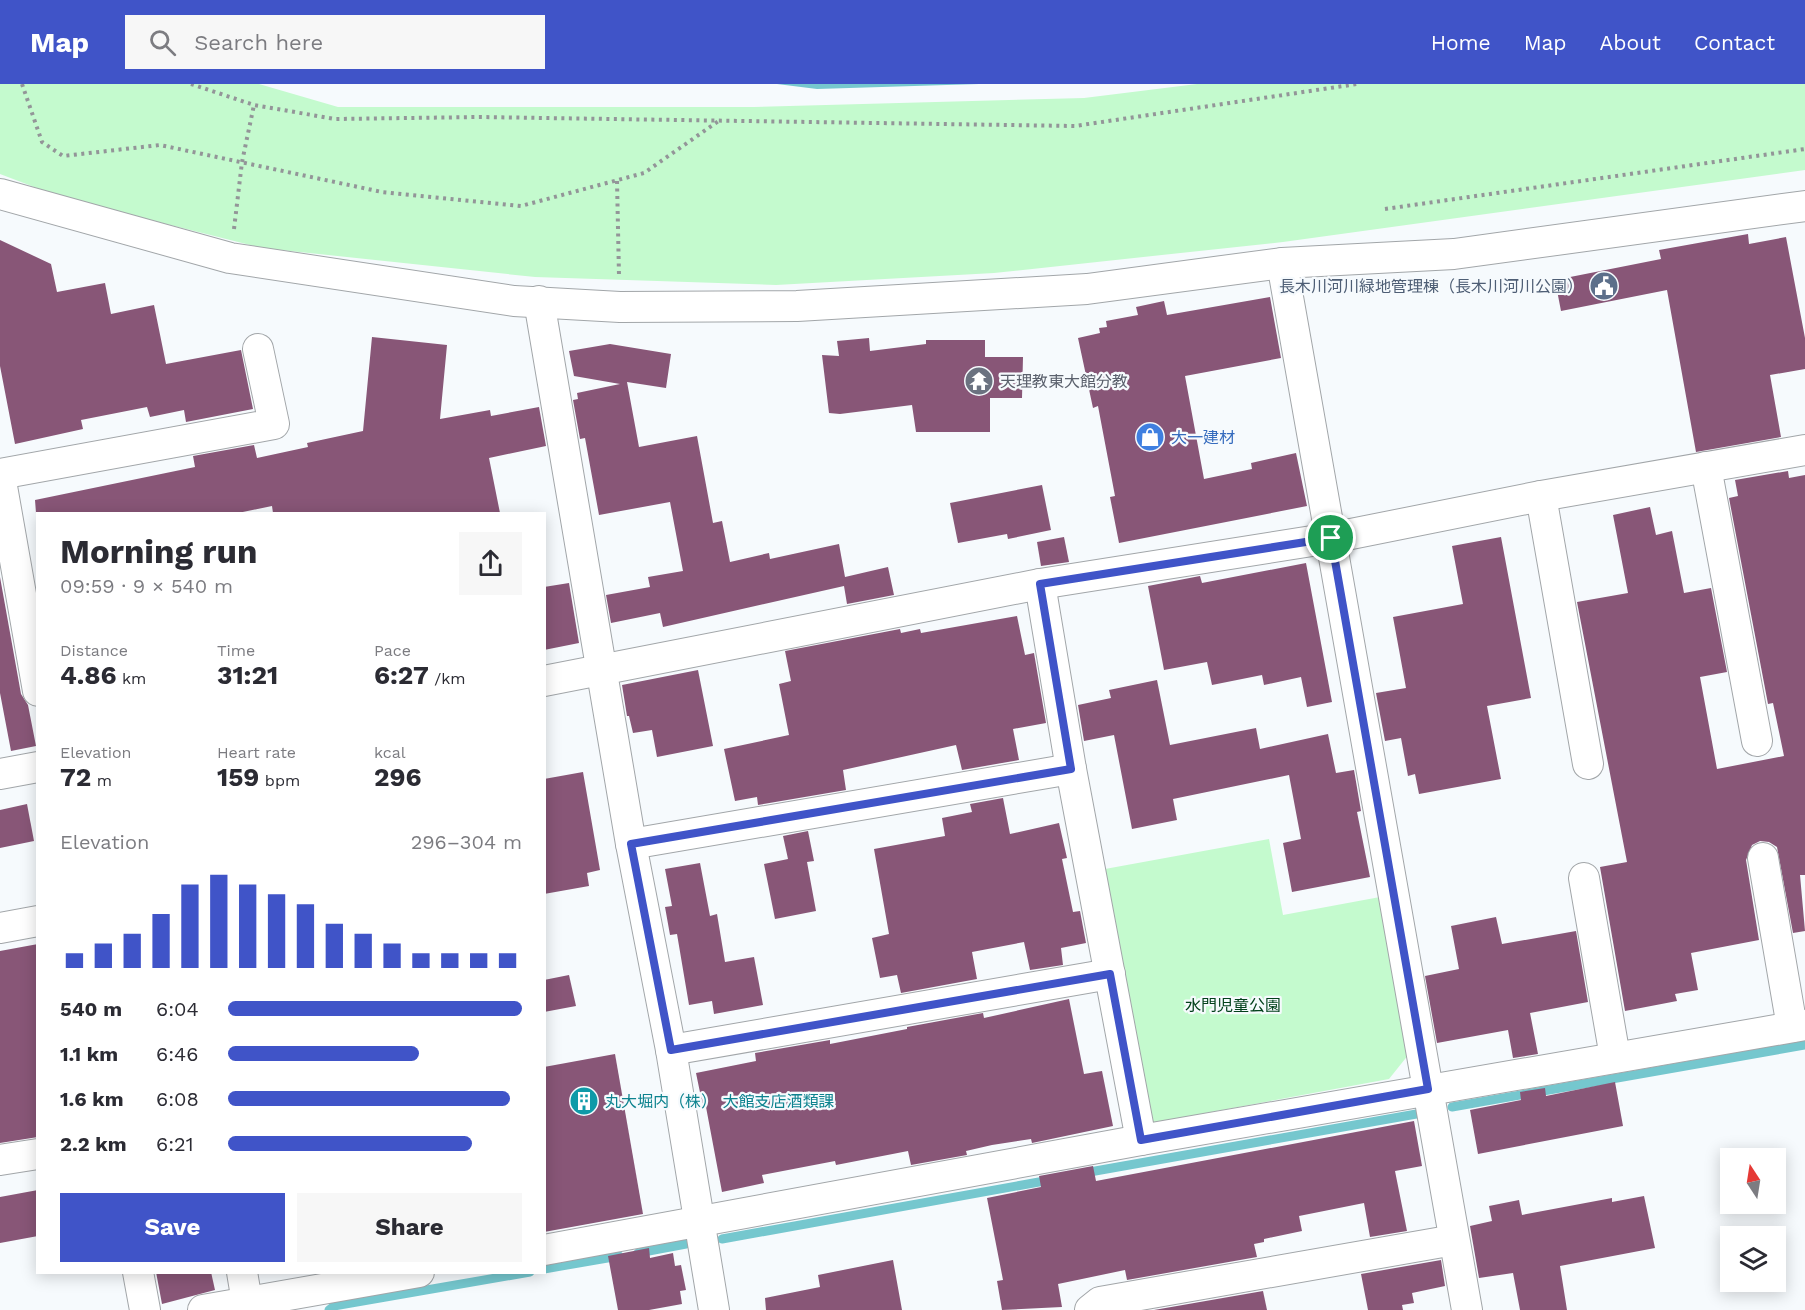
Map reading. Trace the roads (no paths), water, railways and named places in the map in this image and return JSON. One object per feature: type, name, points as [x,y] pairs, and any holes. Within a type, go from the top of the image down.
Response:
[{"type":"street","points":[[0,194],[230,258],[514,301],[620,307],[797,306],[1087,289],[1282,263],[1454,254],[1805,206]]},
{"type":"street","points":[[1282,263],[1467,1310]]},
{"type":"street","points":[[539,301],[631,844],[671,1050],[714,1310]]},
{"type":"street","points":[[36,667],[31,610],[0,475],[274,424],[258,349]]},
{"type":"street","points":[[546,681],[1040,584],[1331,538],[1541,496],[1805,450]]},
{"type":"street","points":[[1706,466],[1757,741]]},
{"type":"street","points":[[1541,496],[1588,764]]},
{"type":"street","points":[[1040,584],[1071,769],[1141,1140]]},
{"type":"street","points":[[0,774],[36,767]]},
{"type":"street","points":[[631,844],[1071,769]]},
{"type":"street","points":[[546,1250],[1141,1140],[1798,1026],[1763,858]]},
{"type":"street","points":[[1584,878],[1615,1058]]},
{"type":"street","points":[[0,928],[36,921]]},
{"type":"street","points":[[671,1050],[1110,974]]},
{"type":"street","points":[[0,1160],[36,1154]]},
{"type":"street","points":[[1090,1310],[1100,1302],[1455,1240]]},
{"type":"street","points":[[138,1274],[145,1310]]},
{"type":"street","points":[[242,1274],[247,1302]]},
{"type":"street","points":[[203,1310],[408,1274]]},
{"type":"water","points":[[777,84],[979,84],[817,89]]},
{"type":"waterway","points":[[1452,1107],[1805,1045]]},
{"type":"waterway","points":[[1084,1173],[1422,1113]]},
{"type":"waterway","points":[[722,1239],[1050,1180]]},
{"type":"waterway","points":[[638,1253],[686,1244]]},
{"type":"waterway","points":[[546,1269],[619,1256]]},
{"type":"waterway","points":[[329,1310],[334,1306],[518,1274]]},
{"type":"place","name":"長木川河川緑地管理棟（長木川河川公園）","points":[[1604,286]]},
{"type":"place","name":"天理教東大館分教","points":[[979,381]]},
{"type":"place","name":"大一建材","points":[[1150,437]]},
{"type":"place","name":"丸大堀内（株） 大館支店酒類課","points":[[584,1101]]},
{"type":"park label","name":"水門児童公園","points":[[1233,1005]]}]
